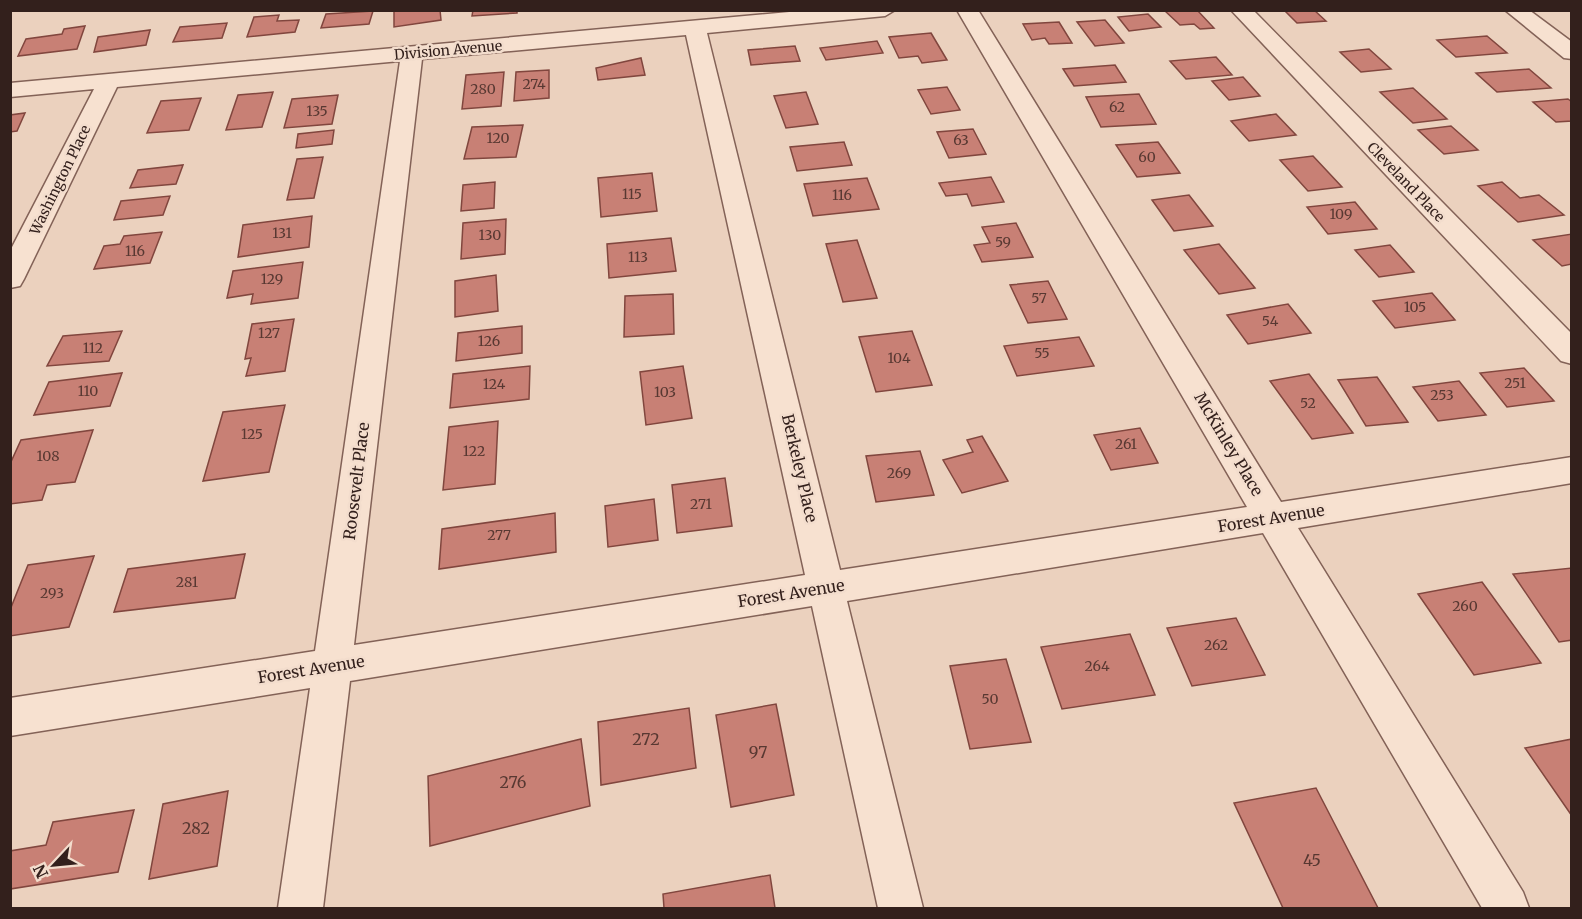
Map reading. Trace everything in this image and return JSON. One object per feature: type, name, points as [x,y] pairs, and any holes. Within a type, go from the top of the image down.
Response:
[{"type":"street","name":"Division Avenue","points":[[10,90],[695,28],[799,14],[885,10]]},
{"type":"street","name":"McKinley Place","points":[[967,10],[1507,909]]},
{"type":"street","name":"Cleveland Place","points":[[1241,10],[1572,353]]},
{"type":"street","points":[[1515,10],[1572,53]]},
{"type":"street","name":"Berkeley Place","points":[[695,28],[828,588],[901,909]]},
{"type":"street","name":"Roosevelt Place","points":[[301,909],[411,53]]},
{"type":"street","name":"Washington Place","points":[[10,279],[109,81]]},
{"type":"street","name":"Forest Avenue","points":[[10,717],[1572,470]]},
{"type":"building","points":[[394,10],[440,10],[441,20],[394,27]]},
{"type":"building","points":[[473,10],[517,10],[517,13],[472,16]]},
{"type":"building","points":[[1197,10],[1214,28],[1200,29],[1194,24],[1180,25],[1165,11]]},
{"type":"building","points":[[1284,10],[1314,10],[1326,21],[1297,23]]},
{"type":"building","points":[[373,11],[369,24],[321,28],[326,14]]},
{"type":"building","points":[[1148,14],[1161,27],[1129,31],[1118,17]]},
{"type":"building","points":[[279,15],[277,21],[299,20],[295,32],[247,37],[254,17]]},
{"type":"building","points":[[1105,20],[1124,43],[1095,46],[1077,22]]},
{"type":"building","points":[[1059,22],[1072,43],[1049,44],[1045,38],[1032,40],[1023,24]]},
{"type":"building","points":[[227,23],[222,38],[173,42],[180,27]]},
{"type":"building","points":[[85,26],[77,49],[18,56],[26,39],[62,34],[64,29]]},
{"type":"building","points":[[150,30],[146,45],[94,52],[98,37]]},
{"type":"building","points":[[931,33],[947,60],[922,63],[918,56],[899,58],[889,37]]},
{"type":"building","points":[[1487,36],[1507,53],[1456,57],[1437,40]]},
{"type":"building","points":[[877,41],[883,53],[826,60],[820,48]]},
{"type":"building","points":[[795,46],[800,61],[751,65],[748,50]]},
{"type":"building","points":[[1369,49],[1391,69],[1361,72],[1340,52]]},
{"type":"building","points":[[1216,57],[1232,75],[1186,79],[1170,61]]},
{"type":"building","points":[[641,58],[645,75],[598,80],[596,68]]},
{"type":"building","points":[[1115,65],[1126,82],[1074,86],[1063,69]]},
{"type":"building","points":[[1529,69],[1551,88],[1497,92],[1476,73]]},
{"type":"building","points":[[549,70],[549,98],[514,101],[516,72]]},
{"type":"building","points":[[504,72],[501,106],[462,109],[466,75]]},
{"type":"building","points":[[1243,77],[1260,96],[1229,100],[1212,81]]},
{"type":"building","points":[[947,87],[960,110],[931,114],[918,90]]},
{"type":"building","points":[[1413,88],[1447,119],[1413,123],[1380,92]]},
{"type":"building","points":[[273,92],[262,127],[226,130],[238,95]]},
{"type":"building","points":[[806,92],[818,124],[786,128],[774,96]]},
{"type":"building","points":[[1139,94],[1156,124],[1101,127],[1086,97]]},
{"type":"building","points":[[338,95],[332,124],[284,128],[292,99]]},
{"type":"building","points":[[201,98],[189,130],[147,133],[161,101]]},
{"type":"building","points":[[1568,99],[1572,102],[1572,121],[1556,122],[1533,102]]},
{"type":"building","points":[[25,113],[17,131],[10,132],[10,115]]},
{"type":"building","points":[[1276,114],[1296,135],[1249,141],[1231,121]]},
{"type":"building","points":[[523,125],[516,157],[464,159],[472,127]]},
{"type":"building","points":[[1451,126],[1478,150],[1444,154],[1418,130]]},
{"type":"building","points":[[973,129],[986,154],[949,158],[937,132]]},
{"type":"building","points":[[334,130],[332,144],[296,148],[298,134]]},
{"type":"building","points":[[844,142],[852,165],[797,171],[790,147]]},
{"type":"building","points":[[1158,142],[1180,173],[1137,177],[1116,145]]},
{"type":"building","points":[[1313,156],[1342,187],[1308,191],[1280,160]]},
{"type":"building","points":[[323,157],[314,198],[287,200],[297,159]]},
{"type":"building","points":[[183,165],[176,184],[130,188],[138,170]]},
{"type":"building","points":[[652,173],[657,211],[601,217],[598,178]]},
{"type":"building","points":[[991,177],[1004,202],[972,206],[967,194],[946,196],[939,183]]},
{"type":"building","points":[[867,178],[879,209],[813,216],[804,184]]},
{"type":"building","points":[[495,182],[494,208],[461,211],[463,185]]},
{"type":"building","points":[[1502,182],[1520,198],[1539,195],[1564,215],[1518,222],[1478,186]]},
{"type":"building","points":[[1189,195],[1213,226],[1174,231],[1152,200]]},
{"type":"building","points":[[170,196],[163,215],[114,220],[121,201]]},
{"type":"building","points":[[1355,202],[1377,229],[1328,234],[1307,207]]},
{"type":"building","points":[[312,216],[309,247],[238,257],[243,225]]},
{"type":"building","points":[[506,219],[505,254],[461,259],[463,223]]},
{"type":"building","points":[[1016,223],[1033,257],[982,262],[974,245],[990,243],[982,227]]},
{"type":"building","points":[[162,232],[150,263],[94,269],[104,246],[120,244],[124,236]]},
{"type":"building","points":[[1572,234],[1572,264],[1562,266],[1533,240]]},
{"type":"building","points":[[671,238],[676,271],[609,278],[607,244]]},
{"type":"building","points":[[857,240],[877,298],[843,302],[826,244]]},
{"type":"building","points":[[1219,244],[1255,288],[1219,294],[1184,250]]},
{"type":"building","points":[[1390,245],[1414,272],[1379,277],[1355,250]]},
{"type":"building","points":[[303,262],[298,298],[251,304],[253,294],[227,298],[233,271]]},
{"type":"building","points":[[496,275],[498,311],[455,317],[455,281]]},
{"type":"building","points":[[1048,281],[1067,319],[1028,323],[1010,285]]},
{"type":"building","points":[[1432,293],[1455,320],[1395,328],[1373,301]]},
{"type":"building","points":[[673,294],[674,334],[624,337],[625,296]]},
{"type":"building","points":[[1288,304],[1311,333],[1248,344],[1227,315]]},
{"type":"building","points":[[294,319],[285,371],[246,376],[251,358],[245,359],[252,324]]},
{"type":"building","points":[[522,326],[522,353],[456,361],[458,333]]},
{"type":"building","points":[[122,331],[109,361],[47,366],[63,336]]},
{"type":"building","points":[[912,331],[932,385],[876,392],[859,337]]},
{"type":"building","points":[[1079,337],[1094,366],[1017,376],[1004,346]]},
{"type":"building","points":[[530,366],[529,399],[450,408],[453,374]]},
{"type":"building","points":[[683,366],[692,418],[646,425],[640,372]]},
{"type":"building","points":[[1524,368],[1554,401],[1507,407],[1480,373]]},
{"type":"building","points":[[122,373],[110,406],[34,415],[49,382]]},
{"type":"building","points":[[1309,374],[1353,433],[1312,439],[1270,381]]},
{"type":"building","points":[[1377,377],[1408,422],[1366,426],[1338,380]]},
{"type":"building","points":[[1459,381],[1486,415],[1438,421],[1413,387]]},
{"type":"building","points":[[285,405],[269,472],[203,481],[223,412]]},
{"type":"building","points":[[498,421],[495,484],[443,490],[449,427]]},
{"type":"building","points":[[1140,428],[1158,463],[1111,470],[1094,435]]},
{"type":"building","points":[[93,430],[75,482],[47,485],[42,500],[10,504],[10,464],[21,440]]},
{"type":"building","points":[[982,436],[1008,481],[962,493],[943,460],[973,452],[967,440]]},
{"type":"building","points":[[920,451],[934,495],[876,502],[866,456]]},
{"type":"building","points":[[725,478],[732,526],[677,533],[672,485]]},
{"type":"building","points":[[654,499],[658,540],[608,547],[605,506]]},
{"type":"building","points":[[555,513],[556,552],[439,569],[442,529]]},
{"type":"building","points":[[245,554],[235,598],[114,612],[128,569]]},
{"type":"building","points":[[94,556],[69,627],[10,636],[10,610],[28,565]]},
{"type":"building","points":[[1572,568],[1572,640],[1559,642],[1513,574]]},
{"type":"building","points":[[1482,582],[1541,663],[1474,675],[1418,594]]},
{"type":"building","points":[[1236,618],[1265,675],[1192,686],[1167,628]]},
{"type":"building","points":[[1130,634],[1155,695],[1062,709],[1041,647]]},
{"type":"building","points":[[1006,659],[1031,742],[970,749],[950,666]]},
{"type":"building","points":[[776,704],[794,795],[731,807],[716,715]]},
{"type":"building","points":[[689,708],[696,768],[601,785],[598,722]]},
{"type":"building","points":[[581,739],[590,806],[430,846],[428,776]]},
{"type":"building","points":[[1572,739],[1572,816],[1525,748]]},
{"type":"building","points":[[1316,788],[1378,908],[1283,908],[1234,803]]},
{"type":"building","points":[[228,791],[217,866],[149,879],[163,804]]},
{"type":"building","points":[[134,810],[118,872],[10,889],[10,851],[46,845],[53,822]]},
{"type":"building","points":[[770,875],[775,908],[664,908],[663,894]]}]
